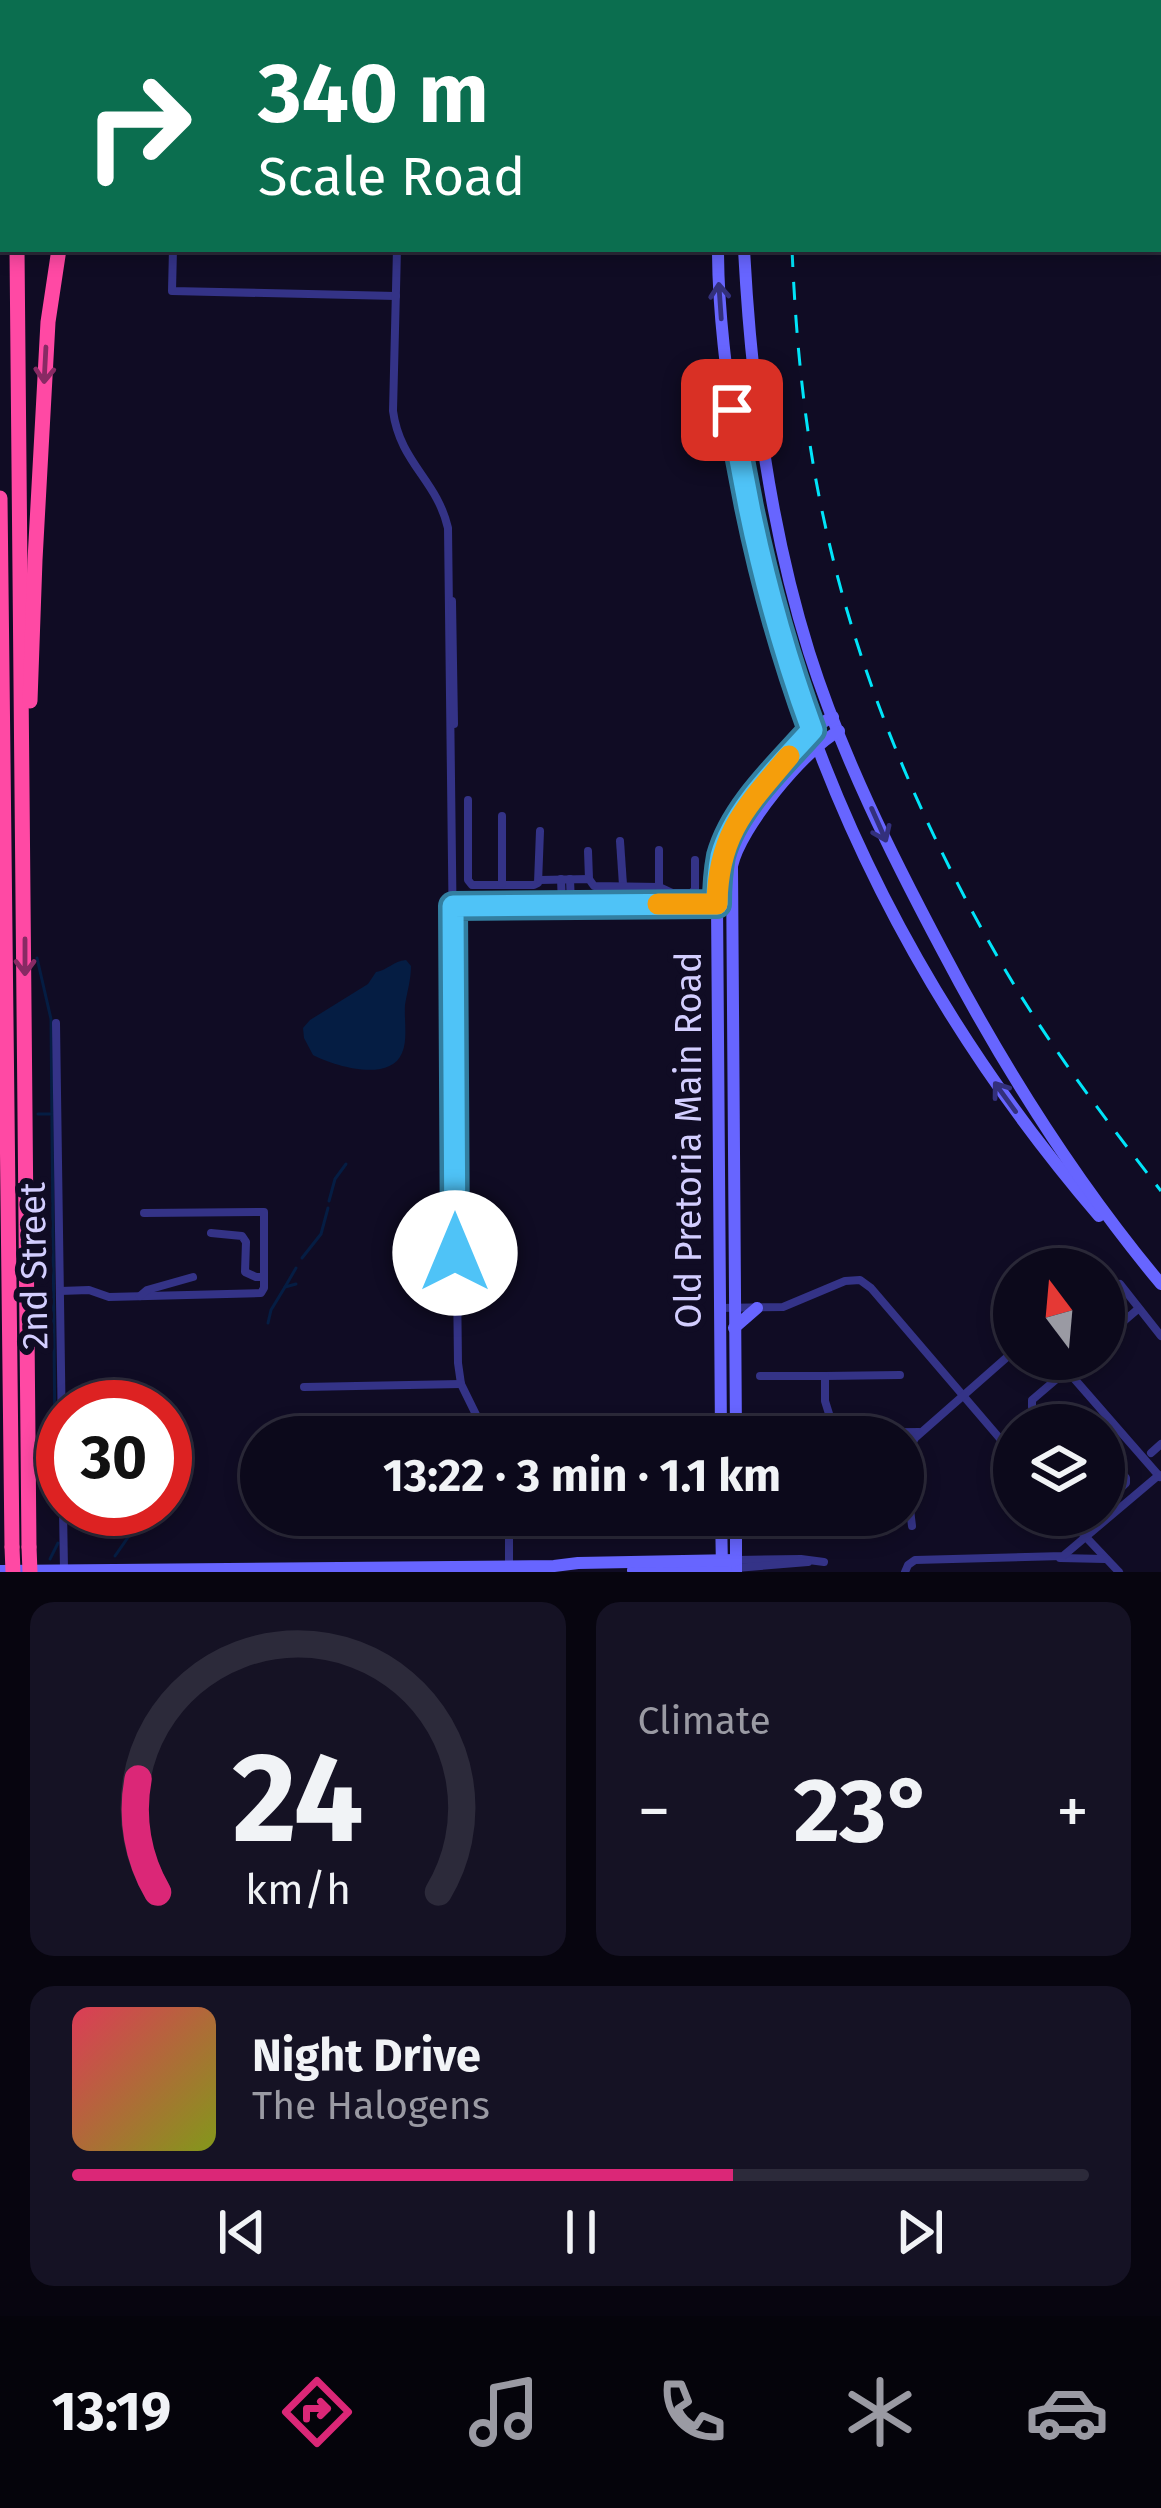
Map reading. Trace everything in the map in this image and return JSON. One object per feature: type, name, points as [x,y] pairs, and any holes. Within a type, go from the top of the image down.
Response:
[{"type":"highway","points":[[13,1572],[21,1547],[24,840],[17,252]]},
{"type":"highway","points":[[24,840],[30,790],[44,385],[59,252]]},
{"type":"highway","points":[[0,498],[21,1547],[29,1572]]},
{"type":"highway","points":[[0,825],[4,850]]},
{"type":"main road","points":[[718,252],[723,343],[744,484],[782,644],[840,806]]},
{"type":"main road","points":[[745,252],[752,362],[768,467],[800,618],[833,717],[890,850],[976,1016],[1033,1111],[1161,1283]]},
{"type":"main road","name":"Old Pretoria Main Road","points":[[736,1416],[721,857],[734,826],[759,792],[812,730],[833,717]]},
{"type":"main road","name":"Old Pretoria Main Road","points":[[721,1416],[724,904],[737,848],[748,828],[817,746],[839,731]]},
{"type":"main road","points":[[782,786],[801,773],[813,772],[824,779],[901,932],[983,1066],[1049,1156],[1134,1251]]},
{"type":"main road","points":[[734,1286],[756,1308],[734,1328]]},
{"type":"main road","points":[[724,1536],[729,1567]]},
{"type":"main road","points":[[729,1567],[733,1536]]},
{"type":"main road","points":[[0,1571],[509,1568],[578,1563],[729,1567]]},
{"type":"main road","points":[[554,1566],[695,1571],[729,1567]]},
{"type":"street","points":[[173,252],[172,290],[396,296]]},
{"type":"street","points":[[397,252],[395,431],[432,488],[448,528],[454,638],[451,764],[458,1364],[461,1384],[477,1416]]},
{"type":"street","points":[[468,800],[468,880],[472,884],[534,885],[540,880],[589,879]]},
{"type":"street","points":[[502,816],[502,884]]},
{"type":"street","points":[[540,831],[540,880]]},
{"type":"street","points":[[620,841],[623,885]]},
{"type":"street","points":[[659,850],[659,887]]},
{"type":"street","points":[[588,851],[589,879],[594,886],[694,893],[695,860]]},
{"type":"street","points":[[566,879],[566,905]]},
{"type":"street","points":[[453,906],[724,904]]},
{"type":"street","name":"2nd Street","points":[[56,1023],[62,1380]]},
{"type":"street","points":[[61,1291],[139,1297],[259,1295],[264,1288],[264,1212],[144,1213]]},
{"type":"street","points":[[211,1233],[242,1236],[245,1272],[264,1277]]},
{"type":"street","points":[[139,1297],[193,1277]]},
{"type":"street","points":[[718,1308],[782,1307],[845,1281],[860,1280],[993,1430]]},
{"type":"street","points":[[1125,1291],[1161,1336]]},
{"type":"street","points":[[1125,1320],[1138,1309]]},
{"type":"street","points":[[924,1428],[993,1368]]},
{"type":"street","points":[[760,1376],[901,1376]]},
{"type":"street","points":[[825,1376],[829,1416]]},
{"type":"street","points":[[1032,1404],[1055,1380]]},
{"type":"street","points":[[1076,1380],[1097,1404]]},
{"type":"street","points":[[304,1387],[461,1384]]},
{"type":"street","points":[[1058,1558],[1160,1477],[1125,1436]]},
{"type":"street","points":[[1151,1453],[1161,1444]]},
{"type":"street","name":"2nd Street","points":[[63,1536],[64,1570]]},
{"type":"street","points":[[509,1536],[509,1568]]},
{"type":"street","points":[[1085,1538],[1119,1572]]},
{"type":"street","points":[[905,1572],[911,1561],[1106,1559]]},
{"type":"street","points":[[729,1567],[824,1562]]},
{"type":"water","points":[[406,960],[411,966],[405,1042],[396,1062],[386,1068],[361,1069],[313,1055],[303,1028],[310,1020],[368,984],[376,972]]},
{"type":"waterway","points":[[37,958],[51,1019],[54,1380]]},
{"type":"waterway","points":[[38,1114],[52,1114]]},
{"type":"waterway","points":[[329,1201],[335,1179],[346,1164]]},
{"type":"waterway","points":[[302,1258],[321,1234],[328,1208]]},
{"type":"waterway","points":[[285,1287],[296,1268]]},
{"type":"waterway","points":[[268,1323],[285,1287],[296,1284]]},
{"type":"waterway","points":[[115,1556],[129,1536]]},
{"type":"waterway","points":[[50,1559],[58,1543]]},
{"type":"railway","points":[[792,252],[812,460],[840,587],[878,705],[954,876],[1013,983],[1065,1063],[1161,1191]]},
{"type":"slow traffic","points":[[658,904],[717,904],[720,863],[729,836],[789,756]]},
{"type":"route","points":[[455,1253],[453,906],[717,904],[721,857],[734,826],[812,730],[769,594],[732,410]]}]
